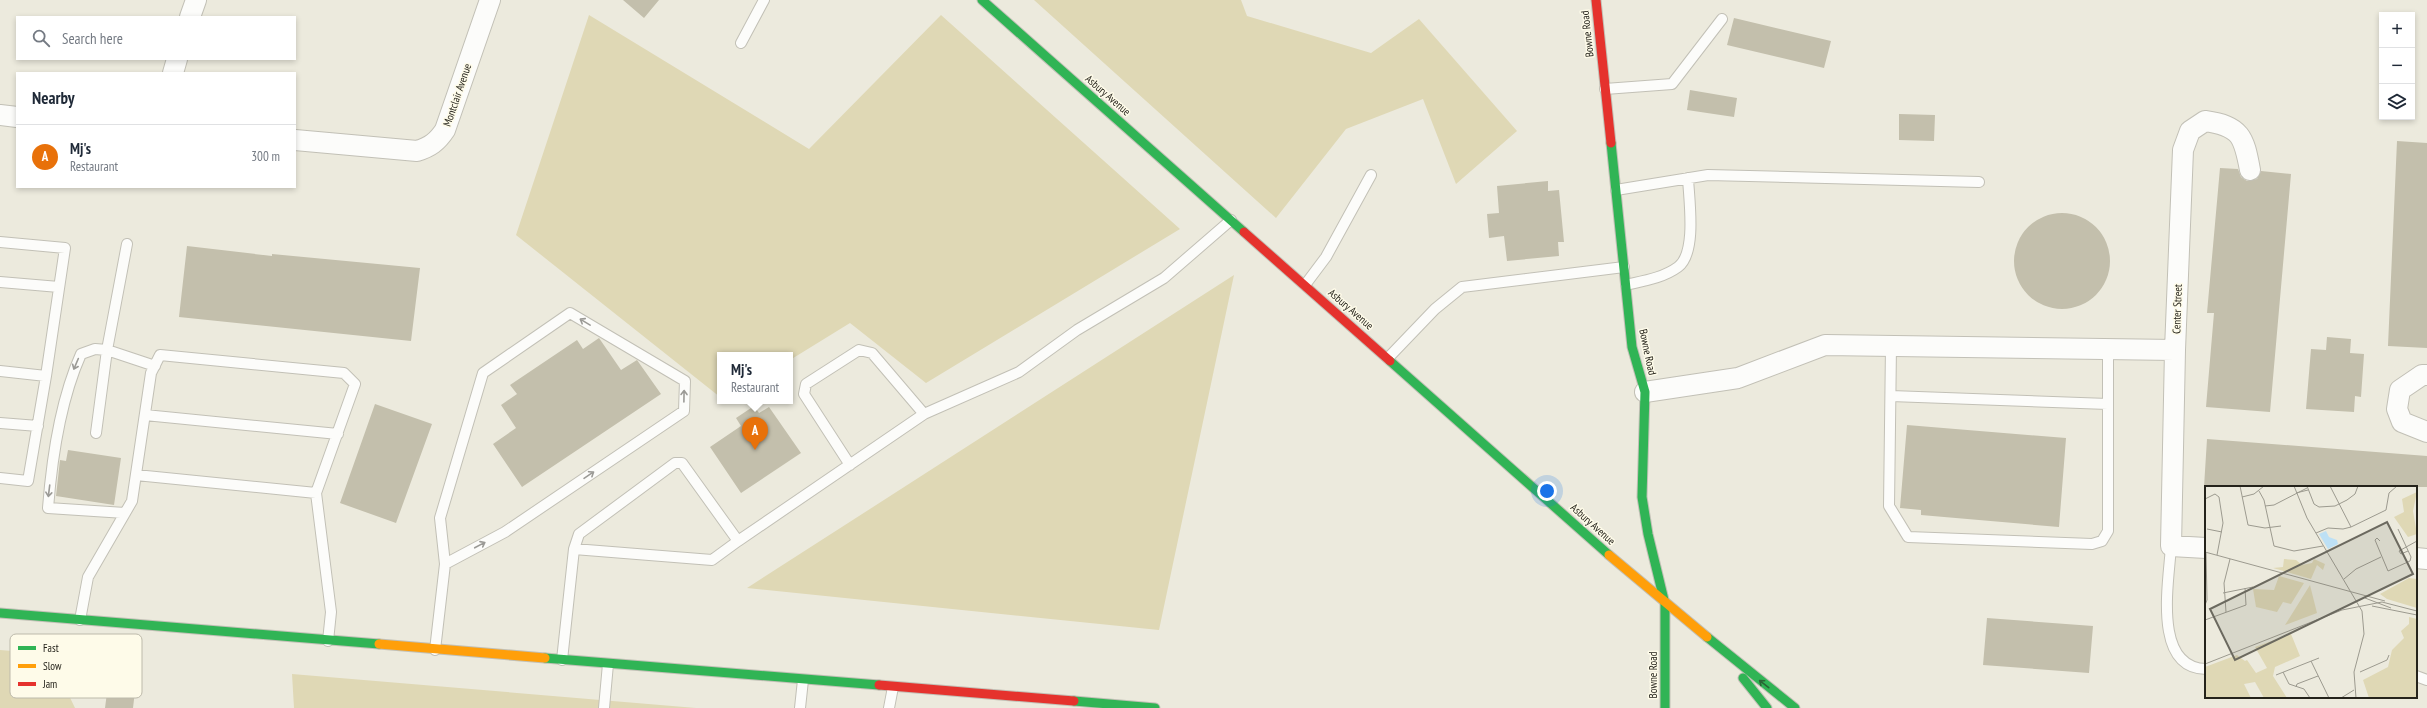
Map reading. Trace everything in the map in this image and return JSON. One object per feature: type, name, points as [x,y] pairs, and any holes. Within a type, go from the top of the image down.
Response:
[{"type":"main road","name":"Asbury Avenue","points":[[982,0],[1665,604],[1795,708]]},
{"type":"main road","name":"Bowne Road","points":[[1596,0],[1632,346],[1645,392],[1642,497],[1648,534],[1665,604],[1665,708]]},
{"type":"main road","points":[[0,613],[893,687],[1100,706],[1155,708]]},
{"type":"main road","name":"Asbury Avenue","points":[[1704,636],[1748,684],[1767,708]]},
{"type":"street","points":[[190,16],[196,0]]},
{"type":"street","name":"Montclair Avenue","points":[[296,140],[417,151],[434,144],[445,130],[490,0]]},
{"type":"street","points":[[173,72],[177,60]]},
{"type":"street","points":[[0,116],[16,117]]},
{"type":"street","name":"Center Street","points":[[2171,546],[2175,350],[2183,150],[2190,131],[2205,121],[2225,124],[2240,135],[2247,151],[2250,170]]},
{"type":"street","points":[[1645,392],[1738,378],[1825,345],[2175,350]]},
{"type":"street","points":[[2427,375],[2422,375],[2400,390],[2397,410],[2402,422],[2427,432]]},
{"type":"street","points":[[2171,546],[2205,548]]},
{"type":"lane","points":[[741,43],[764,0]]},
{"type":"lane","points":[[1605,89],[1672,84],[1722,20]]},
{"type":"lane","points":[[1616,190],[1708,174],[1979,182]]},
{"type":"lane","points":[[1305,285],[1326,257],[1371,175]]},
{"type":"lane","points":[[1626,285],[1658,278],[1679,266],[1690,245],[1688,178]]},
{"type":"lane","points":[[574,549],[712,560],[924,414],[1019,372],[1077,330],[1164,278],[1231,220]]},
{"type":"lane","points":[[0,242],[65,248],[46,376],[28,481],[0,478]]},
{"type":"lane","points":[[96,433],[107,350],[127,244]]},
{"type":"lane","points":[[1388,358],[1435,309],[1462,287],[1624,267]]},
{"type":"lane","points":[[0,282],[59,287]]},
{"type":"lane","points":[[435,650],[445,564],[440,518],[483,373],[570,313],[685,382],[684,411],[505,532],[445,564]]},
{"type":"lane","points":[[1891,346],[1889,506],[1908,537],[2092,544],[2102,541],[2108,531],[2108,350]]},
{"type":"lane","points":[[125,513],[48,508],[55,445],[73,372],[81,354],[95,348],[107,350],[155,366]]},
{"type":"lane","points":[[850,465],[804,394],[806,384],[859,350],[872,353],[924,414]]},
{"type":"lane","points":[[80,620],[88,577],[132,501],[151,373],[160,355],[344,373],[355,384],[316,493],[331,612],[328,641]]},
{"type":"lane","points":[[0,371],[46,376]]},
{"type":"lane","points":[[1891,396],[2108,404]]},
{"type":"lane","points":[[145,415],[338,434]]},
{"type":"lane","points":[[0,423],[38,426]]},
{"type":"lane","points":[[562,660],[574,549],[579,534],[675,463],[682,463],[738,541]]},
{"type":"lane","points":[[136,475],[316,493]]},
{"type":"lane","points":[[2171,546],[2167,618],[2172,649],[2184,663],[2197,669],[2205,669]]},
{"type":"lane","points":[[604,708],[608,664]]},
{"type":"lane","points":[[2417,676],[2427,680]]},
{"type":"lane","points":[[800,708],[803,680]]},
{"type":"lane","points":[[889,708],[893,687]]},
{"type":"shaded area","points":[[1034,0],[1241,0],[1247,16],[1371,53],[1419,19],[1517,131],[1456,184],[1423,99],[1346,129],[1276,218]]},
{"type":"shaded area","points":[[589,15],[809,149],[941,15],[1180,229],[926,383],[850,323],[793,358],[793,352],[717,352],[717,395],[516,235]]},
{"type":"shaded area","points":[[1234,275],[1159,630],[747,588]]},
{"type":"shaded area","points":[[0,650],[10,651],[10,698],[70,698],[75,708],[0,708]]},
{"type":"shaded area","points":[[292,674],[696,708],[294,708]]},
{"type":"building","points":[[623,0],[659,0],[644,18]]},
{"type":"building","points":[[1734,18],[1831,41],[1824,68],[1727,45]]},
{"type":"building","points":[[1690,90],[1737,98],[1734,117],[1687,110]]},
{"type":"building","points":[[1899,114],[1935,115],[1934,141],[1899,140]]},
{"type":"building","points":[[2397,141],[2427,143],[2427,348],[2388,346]]},
{"type":"building","points":[[2220,168],[2238,169],[2241,177],[2247,181],[2257,179],[2261,171],[2291,174],[2270,412],[2206,407],[2214,313],[2207,313]]},
{"type":"building","points":[[1548,181],[1548,191],[1559,190],[1564,242],[1558,242],[1559,256],[1507,261],[1504,236],[1489,238],[1487,214],[1499,213],[1497,186]]},
{"type":"building","points":[[2062,213],[2080,217],[2096,227],[2106,243],[2110,261],[2106,279],[2096,295],[2080,305],[2062,309],[2044,305],[2028,295],[2018,279],[2014,261],[2018,243],[2028,227],[2044,217]]},
{"type":"building","points":[[187,246],[272,256],[272,254],[420,268],[411,341],[179,317]]},
{"type":"building","points":[[2327,337],[2351,339],[2350,353],[2364,354],[2361,397],[2355,396],[2354,412],[2306,409],[2311,349],[2326,350]]},
{"type":"building","points":[[599,338],[621,370],[637,360],[661,394],[522,487],[493,444],[516,428],[501,405],[517,394],[510,385],[577,340],[583,349]]},
{"type":"building","points":[[375,404],[432,424],[396,523],[340,503]]},
{"type":"building","points":[[754,406],[759,413],[769,407],[801,453],[741,493],[710,447],[741,426],[736,418]]},
{"type":"building","points":[[1907,425],[2066,438],[2059,527],[1921,515],[1921,510],[1900,508]]},
{"type":"building","points":[[2207,439],[2427,456],[2427,487],[2204,487]]},
{"type":"building","points":[[68,450],[121,458],[114,505],[56,496],[60,460],[66,461]]},
{"type":"building","points":[[1987,618],[2093,626],[2089,673],[1983,665]]},
{"type":"building","points":[[106,698],[134,698],[133,708],[105,708]]},
{"type":"traffic: fast","points":[[982,0],[1244,232]]},
{"type":"traffic: fast","points":[[1611,143],[1632,347],[1645,392],[1642,497],[1648,534],[1665,604],[1665,708]]},
{"type":"traffic: fast","points":[[1390,361],[1609,555]]},
{"type":"traffic: fast","points":[[0,613],[379,644]]},
{"type":"traffic: fast","points":[[1707,637],[1795,708]]},
{"type":"traffic: fast","points":[[545,658],[879,685]]},
{"type":"traffic: fast","points":[[1743,678],[1767,708]]},
{"type":"traffic: fast","points":[[1074,701],[1155,708]]},
{"type":"traffic: slow","points":[[1609,555],[1707,637]]},
{"type":"traffic: slow","points":[[379,644],[545,658]]},
{"type":"traffic: jam","points":[[1596,0],[1611,143]]},
{"type":"traffic: jam","points":[[1244,232],[1390,361]]},
{"type":"traffic: jam","points":[[879,685],[1074,701]]},
{"type":"place","name":"Mj's","points":[[755,450]]}]
